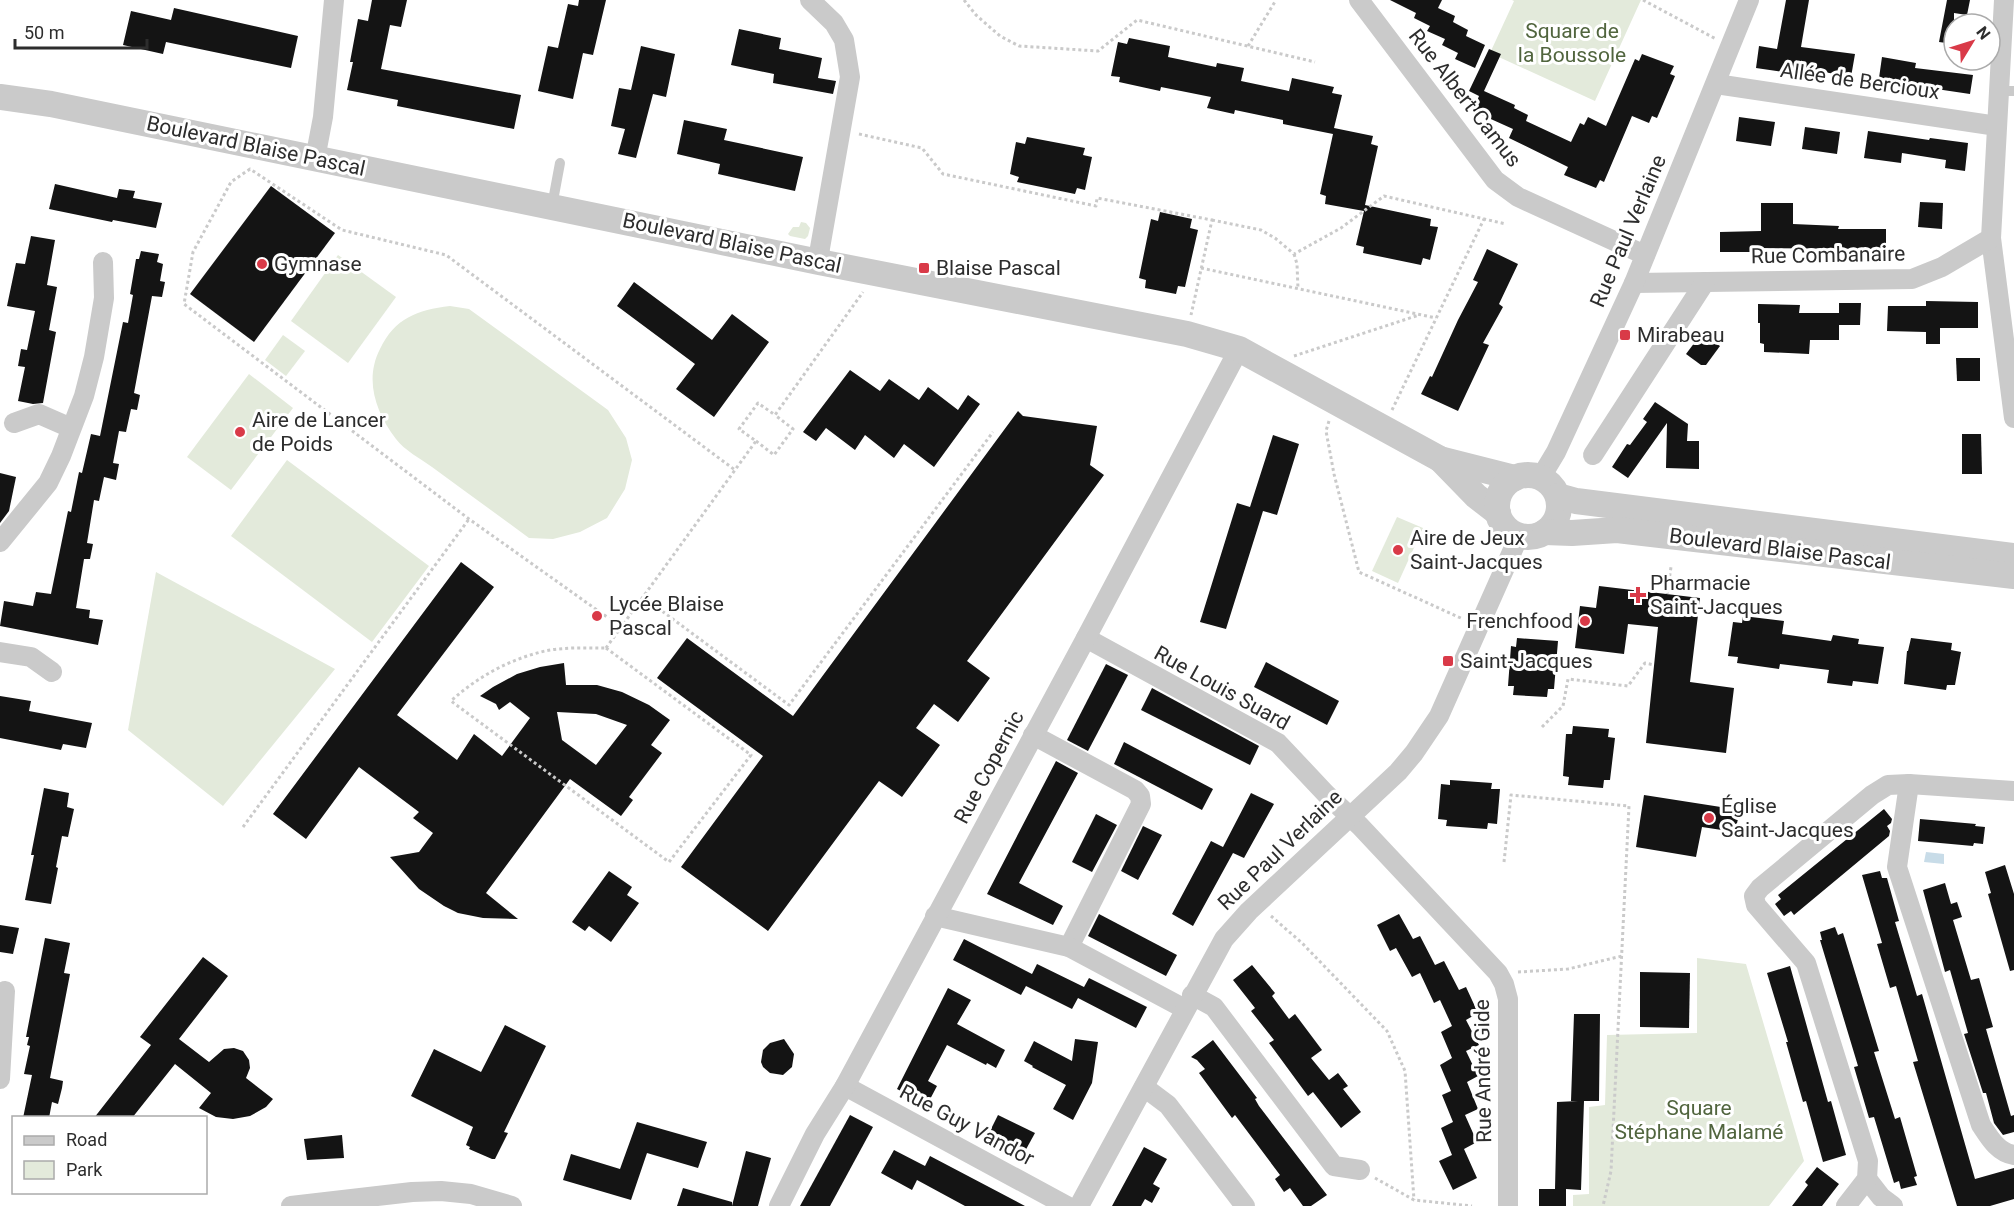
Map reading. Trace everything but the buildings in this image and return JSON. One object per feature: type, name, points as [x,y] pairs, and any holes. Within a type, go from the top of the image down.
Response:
[{"type":"street","points":[[315,159],[323,117],[334,0]]},
{"type":"street","points":[[810,0],[834,23],[844,40],[850,77],[819,262]]},
{"type":"street","name":"Rue Albert Camus","points":[[1359,0],[1495,180],[1518,197],[1645,255]]},
{"type":"street","name":"Rue Paul Verlaine","points":[[1541,477],[1556,452],[1634,283],[1749,0]]},
{"type":"street","points":[[2004,0],[2006,91],[1997,126],[1991,238],[2014,418]]},
{"type":"street","name":"Allée de Bercioux","points":[[1716,84],[1997,126]]},
{"type":"street","name":"Boulevard Blaise Pascal","points":[[0,97],[51,104],[819,262],[1187,334],[1239,349],[1440,459],[1515,478],[1523,475],[1541,477]]},
{"type":"street","name":"Rue Combanaire","points":[[1634,283],[1912,279],[1942,267],[1991,238]]},
{"type":"street","points":[[0,542],[48,483],[62,456],[84,396],[94,357],[104,298],[103,262]]},
{"type":"street","points":[[1593,455],[1705,282]]},
{"type":"street","name":"Rue Copernic","points":[[779,1206],[815,1134],[845,1086],[1239,349]]},
{"type":"street","points":[[14,423],[39,414],[71,428]]},
{"type":"street","name":"Boulevard Blaise Pascal","points":[[1440,459],[1476,496],[1498,513],[1508,530],[1519,536],[1533,537],[1545,532],[1617,530],[2014,576]]},
{"type":"street","points":[[1541,477],[1548,482],[1558,496],[1559,514],[1545,532]]},
{"type":"street","points":[[1498,513],[1498,497],[1501,489],[1515,478]]},
{"type":"street","name":"Boulevard Blaise Pascal","points":[[1558,496],[1576,501],[1699,518],[2014,556]]},
{"type":"street","name":"Rue Paul Verlaine","points":[[1079,1206],[1224,939],[1257,904],[1398,772],[1439,716],[1519,536]]},
{"type":"street","name":"Rue Louis Suard","points":[[1086,638],[1278,743],[1350,817]]},
{"type":"street","points":[[0,652],[31,657],[52,672]]},
{"type":"street","points":[[1033,735],[1135,790],[1140,796],[1141,804],[1069,947]]},
{"type":"street","points":[[1909,784],[1897,867],[1981,1125],[1995,1146],[2014,1155]]},
{"type":"street","points":[[1846,1206],[1867,1179],[1868,1161],[1806,963],[1756,905],[1755,896],[1760,888],[1872,795],[1888,785],[2014,788]]},
{"type":"street","name":"Rue André Gide","points":[[1350,817],[1498,973],[1504,984],[1508,999],[1508,1206]]},
{"type":"street","points":[[936,916],[1069,947],[1189,1002],[1214,1007],[1334,1166],[1360,1170]]},
{"type":"street","points":[[0,1079],[5,991]]},
{"type":"street","name":"Rue Guy Vandor","points":[[845,1086],[1067,1206]]},
{"type":"street","points":[[1144,1086],[1168,1105],[1245,1206]]},
{"type":"street","points":[[1867,1179],[1881,1197],[1893,1206]]},
{"type":"street","points":[[298,1206],[412,1192],[441,1191],[471,1194],[512,1206]]},
{"type":"lane","points":[[552,206],[560,163]]},
{"type":"path","points":[[964,0],[976,15],[1000,36],[1019,46],[1098,51],[1137,20],[1315,62]]},
{"type":"path","points":[[1248,46],[1276,0]]},
{"type":"path","points":[[1643,0],[1731,48]]},
{"type":"path","points":[[841,130],[922,148],[943,174],[1096,206],[1097,198],[1261,230],[1294,254],[1297,264],[1298,289]]},
{"type":"path","points":[[621,627],[469,519],[184,304],[193,252],[231,182],[250,169],[342,230],[446,255],[735,471]]},
{"type":"path","points":[[1294,254],[1341,228],[1384,196],[1506,224]]},
{"type":"path","points":[[1383,428],[1484,219]]},
{"type":"path","points":[[1187,334],[1212,220]]},
{"type":"path","points":[[1201,268],[1436,318]]},
{"type":"path","points":[[775,415],[877,273]]},
{"type":"path","points":[[1267,365],[1421,315]]},
{"type":"path","points":[[1335,402],[1326,431],[1334,474],[1359,572],[1479,626]]},
{"type":"path","points":[[758,403],[775,415],[793,429],[774,455],[739,429],[758,403]]},
{"type":"path","points":[[643,597],[789,705],[993,432]]},
{"type":"path","points":[[606,648],[756,441]]},
{"type":"path","points":[[243,827],[469,519]]},
{"type":"path","points":[[1667,594],[1671,567]]},
{"type":"path","points":[[606,648],[751,755],[669,862],[451,701],[481,677],[527,656],[546,651],[606,648]]},
{"type":"path","points":[[1542,727],[1563,706],[1568,679],[1628,686],[1645,663],[1654,664]]},
{"type":"path","points":[[1504,861],[1511,795],[1629,806],[1611,1171],[1603,1206]]},
{"type":"path","points":[[1257,904],[1302,943],[1387,1031],[1405,1071],[1414,1200]]},
{"type":"path","points":[[1498,973],[1568,969],[1622,956]]},
{"type":"path","points":[[1360,1170],[1414,1200],[1472,1206]]},
{"type":"green space","name":"Square de la Boussole","points":[[1512,0],[1641,0],[1595,101],[1490,53],[1514,1]]},
{"type":"green space","points":[[801,222],[806,223],[810,228],[808,236],[805,239],[790,236],[788,234],[793,227],[799,227]]},
{"type":"green space","points":[[338,255],[396,297],[348,363],[291,321]]},
{"type":"green space","points":[[450,306],[469,309],[608,410],[626,438],[632,460],[625,489],[607,518],[580,532],[553,539],[529,538],[408,451],[396,439],[383,418],[374,396],[375,361],[386,338],[408,317],[427,310]]},
{"type":"green space","points":[[283,335],[305,351],[286,376],[265,360]]},
{"type":"green space","name":"Aire de Lancer de Poids","points":[[249,374],[293,408],[231,490],[187,457]]},
{"type":"green space","points":[[287,460],[429,566],[372,642],[231,536]]},
{"type":"green space","name":"Aire de Jeux Saint-Jacques","points":[[1397,517],[1423,528],[1398,583],[1372,571]]},
{"type":"green space","points":[[156,572],[335,669],[223,806],[128,730]]},
{"type":"green space","name":"Square Stéphane Malamé","points":[[1697,958],[1746,964],[1804,1161],[1769,1206],[1573,1206],[1573,1195],[1589,1194],[1589,1107],[1605,1105],[1607,1035],[1697,1033]]},
{"type":"water","points":[[1926,852],[1944,854],[1944,864],[1924,862]]},
{"type":"place","name":"Gymnase","points":[[262,264]]},
{"type":"place","name":"Blaise Pascal","points":[[924,268]]},
{"type":"place","name":"Mirabeau","points":[[1625,335]]},
{"type":"place","name":"Aire de Lancer de Poids","points":[[240,432]]},
{"type":"place","name":"Aire de Jeux Saint-Jacques","points":[[1398,550]]},
{"type":"place","name":"Pharmacie Saint-Jacques","points":[[1638,595]]},
{"type":"place","name":"Lycée Blaise Pascal","points":[[597,616]]},
{"type":"place","name":"Frenchfood","points":[[1585,621]]},
{"type":"place","name":"Saint-Jacques","points":[[1448,661]]},
{"type":"place","name":"Église Saint-Jacques","points":[[1709,818]]}]
